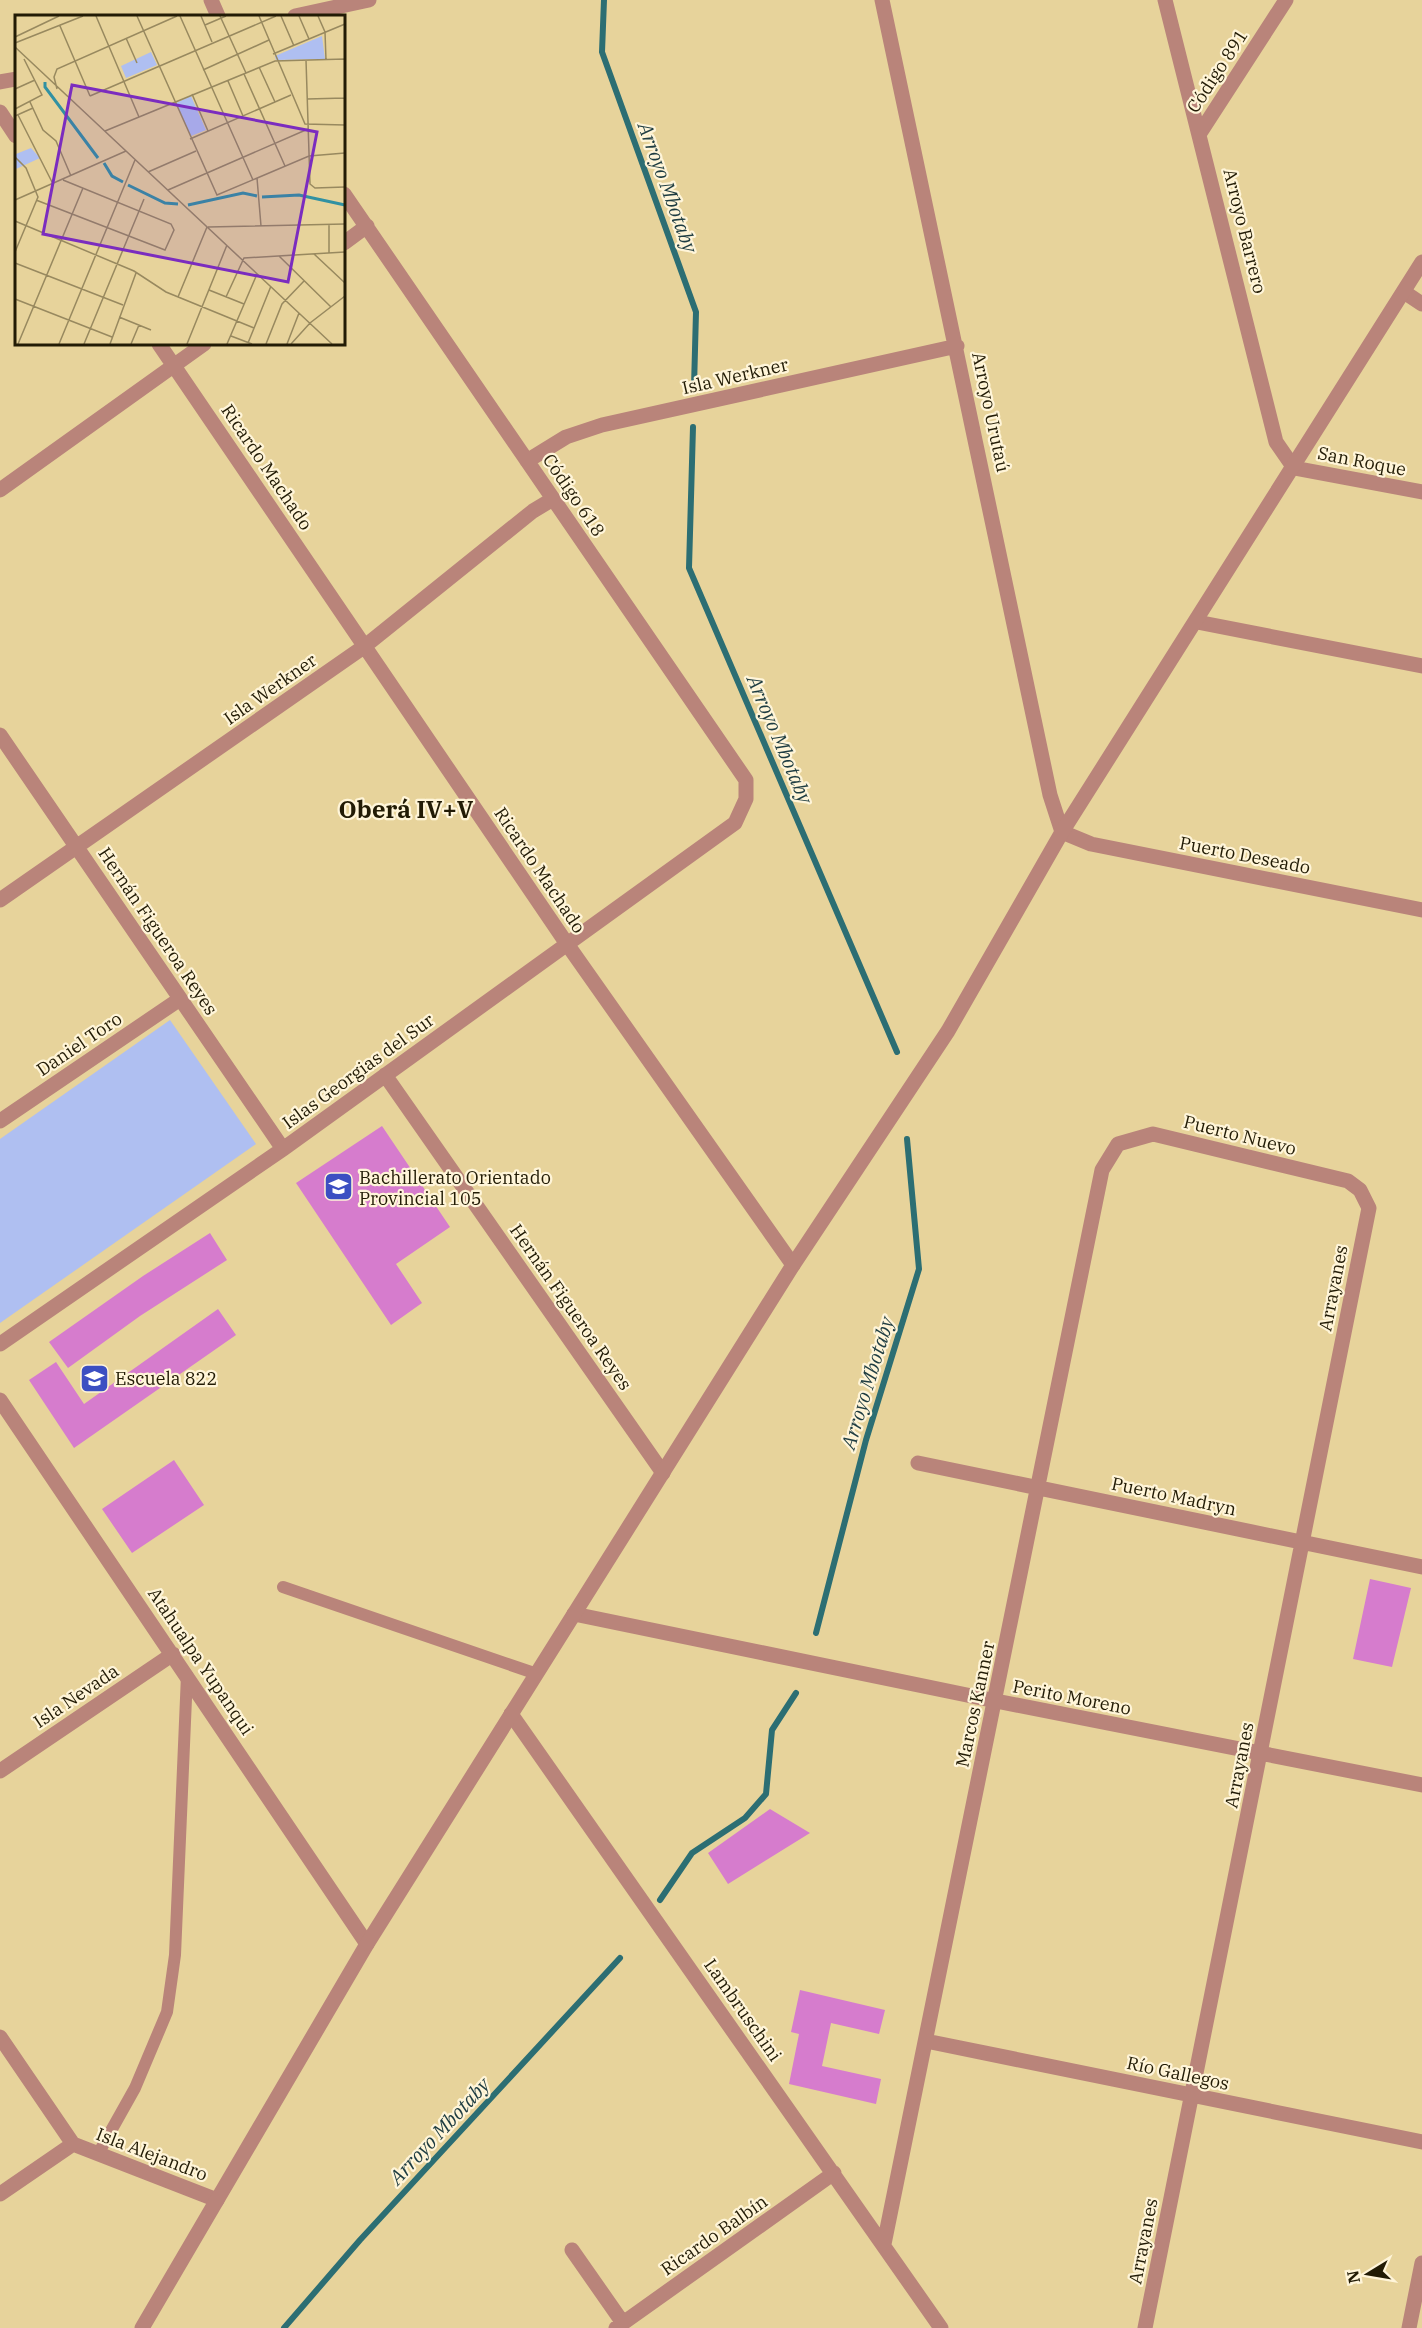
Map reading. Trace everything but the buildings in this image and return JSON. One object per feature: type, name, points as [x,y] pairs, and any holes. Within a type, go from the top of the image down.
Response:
[{"type":"street","points":[[211,0],[218,15]]},
{"type":"street","points":[[299,15],[369,0]]},
{"type":"street","name":"Arroyo Urutaú","points":[[882,0],[957,346],[1050,795],[1062,832]]},
{"type":"street","name":"Arroyo Barrero","points":[[1165,0],[1276,442],[1294,468]]},
{"type":"street","name":"Código 891","points":[[1200,133],[1286,0]]},
{"type":"street","points":[[0,82],[15,79]]},
{"type":"street","points":[[0,112],[15,134]]},
{"type":"street","name":"Código 618","points":[[345,195],[746,780],[746,799],[735,823]]},
{"type":"street","points":[[345,242],[367,226]]},
{"type":"street","points":[[141,2328],[367,1944],[793,1265],[948,1031],[1062,832],[1197,622],[1422,262]]},
{"type":"street","points":[[1404,292],[1422,304]]},
{"type":"street","name":"Ricardo Machado","points":[[160,345],[567,944],[793,1265]]},
{"type":"street","points":[[0,490],[203,345]]},
{"type":"street","name":"Isla Werkner","points":[[527,461],[566,437],[602,425],[957,346]]},
{"type":"street","name":"San Roque","points":[[1294,468],[1422,492]]},
{"type":"street","name":"Isla Werkner","points":[[0,900],[365,646],[533,511],[553,499]]},
{"type":"street","points":[[1197,622],[1422,666]]},
{"type":"street","name":"Hernán Figueroa Reyes","points":[[0,735],[283,1149]]},
{"type":"street","name":"Islas Georgias del Sur","points":[[0,1344],[283,1149],[735,823]]},
{"type":"street","name":"Puerto Deseado","points":[[1062,832],[1091,844],[1422,910]]},
{"type":"street","name":"Daniel Toro","points":[[0,1121],[180,999]]},
{"type":"street","name":"Hernán Figueroa Reyes","points":[[385,1075],[663,1473]]},
{"type":"street","name":"Puerto Nuevo","points":[[1102,1170],[1118,1144],[1153,1134],[1348,1181],[1360,1190],[1369,1208]]},
{"type":"street","name":"Marcos Kanner","points":[[884,2244],[1102,1170]]},
{"type":"street","name":"Arrayanes","points":[[1145,2328],[1369,1208]]},
{"type":"street","name":"Atahualpa Yupanqui","points":[[0,1400],[173,1653],[367,1944]]},
{"type":"street","name":"Puerto Madryn","points":[[918,1463],[1422,1567]]},
{"type":"street","name":"Perito Moreno","points":[[574,1614],[996,1701],[1422,1785]]},
{"type":"street","name":"Isla Nevada","points":[[0,1771],[173,1653]]},
{"type":"street","name":"Lambruschini","points":[[511,1714],[884,2244],[937,2326]]},
{"type":"street","points":[[0,2037],[73,2144],[0,2194]]},
{"type":"street","name":"Río Gallegos","points":[[926,2041],[1422,2142]]},
{"type":"street","name":"Isla Alejandro","points":[[73,2144],[217,2200]]},
{"type":"street","name":"Ricardo Balbín","points":[[620,2326],[834,2173]]},
{"type":"street","points":[[572,2250],[620,2326]]},
{"type":"street","points":[[1409,2328],[1422,2263]]},
{"type":"lane","points":[[283,1587],[537,1674]]},
{"type":"lane","points":[[98,2154],[135,2088],[167,2012],[175,1955],[187,1674]]},
{"type":"shaded area","points":[[170,1020],[256,1144],[0,1323],[0,1139]]},
{"type":"waterway","name":"Arroyo Mbotaby","points":[[604,0],[602,52],[696,312],[694,387]]},
{"type":"waterway","name":"Arroyo Mbotaby","points":[[693,427],[689,568],[897,1052]]},
{"type":"waterway","name":"Arroyo Mbotaby","points":[[816,1633],[866,1440],[919,1269],[907,1139]]},
{"type":"waterway","name":"Arroyo Mbotaby","points":[[660,1900],[692,1853],[745,1818],[766,1794],[772,1730],[796,1693]]},
{"type":"waterway","name":"Arroyo Mbotaby","points":[[284,2328],[360,2240],[620,1958]]},
{"type":"place","name":"Bachillerato Orientado Provincial 105","points":[[338,1187]]},
{"type":"place","name":"Escuela 822","points":[[94,1378]]},
{"type":"district","name":"Oberá IV+V","points":[[406,809]]}]
